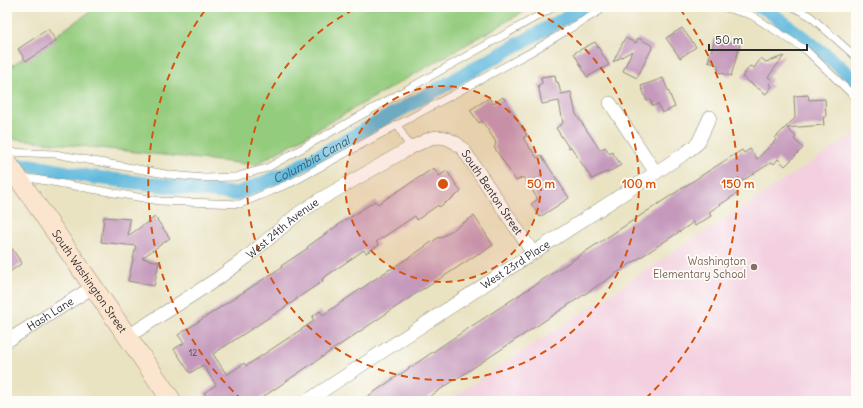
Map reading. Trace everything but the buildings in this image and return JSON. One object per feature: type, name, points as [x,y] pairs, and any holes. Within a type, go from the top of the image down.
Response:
[{"type":"main road","name":"South Washington Street","points":[[10,168],[172,401]]},
{"type":"street","points":[[610,102],[656,172]]},
{"type":"street","name":"West 23rd Place","points":[[308,401],[687,152],[698,143],[710,117]]},
{"type":"street","name":"West 24th Avenue","points":[[128,337],[217,279],[247,257],[299,213],[319,200],[410,148],[431,138],[446,138]]},
{"type":"street","name":"South Benton Street","points":[[446,138],[456,143],[463,149],[533,253]]},
{"type":"street","name":"Hash Lane","points":[[7,341],[93,287]]},
{"type":"lane","points":[[10,168],[54,154],[171,175],[204,178],[235,177],[267,168],[554,7]]},
{"type":"lane","points":[[10,168],[35,179],[160,201],[240,204],[293,182],[531,52],[606,7]]},
{"type":"lane","points":[[722,7],[751,16],[806,50],[856,98]]},
{"type":"lane","points":[[793,7],[810,16],[856,57]]},
{"type":"lane","points":[[397,124],[410,148]]},
{"type":"shaded area","name":"Washington Elementary School","points":[[856,133],[856,401],[447,401]]},
{"type":"green space","points":[[97,7],[532,7],[255,165],[7,138],[7,69]]},
{"type":"waterway","name":"Columbia Canal","points":[[7,165],[30,165],[91,177],[236,194],[287,173],[585,7]]},
{"type":"waterway","name":"Columbia Canal","points":[[759,7],[766,9],[826,55],[856,81]]},
{"type":"place","name":"Washington Elementary School","points":[[754,267]]}]
